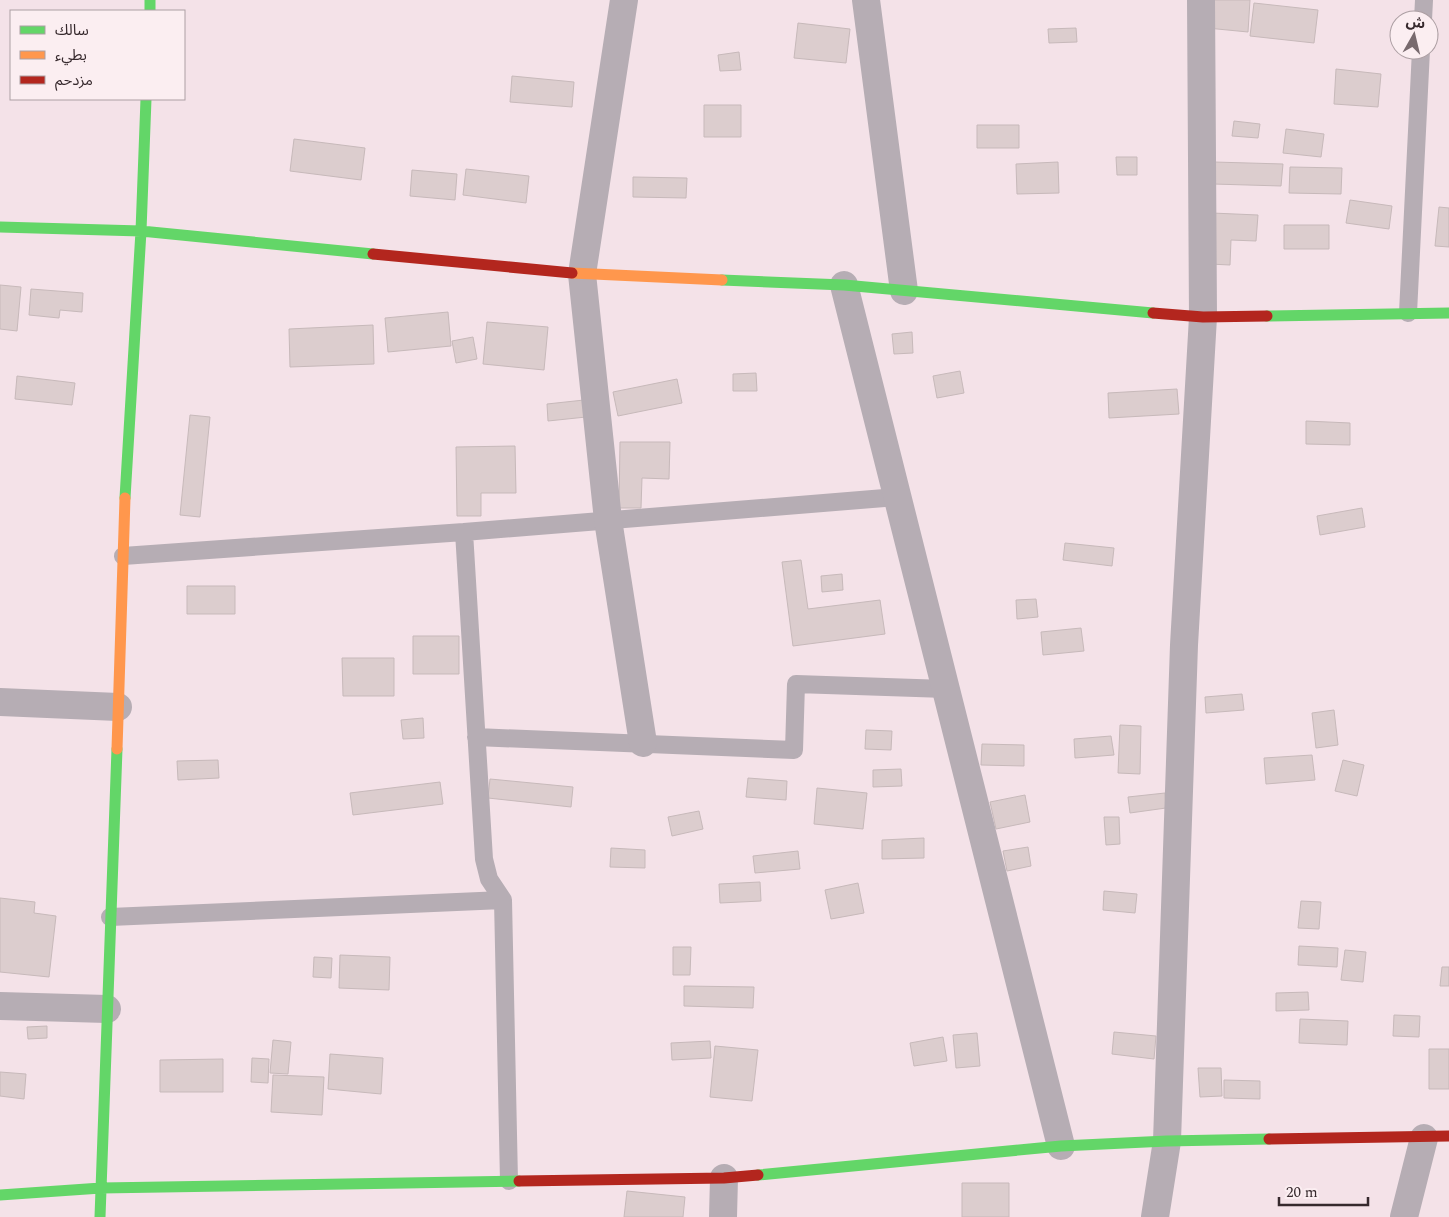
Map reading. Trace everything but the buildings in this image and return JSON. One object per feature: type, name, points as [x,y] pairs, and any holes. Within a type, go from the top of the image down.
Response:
[{"type":"street","points":[[624,0],[582,274],[608,520],[643,743]]},
{"type":"street","points":[[866,0],[904,291]]},
{"type":"street","points":[[1155,1217],[1167,1141],[1184,645],[1203,317],[1201,0]]},
{"type":"street","points":[[100,1217],[127,455],[141,231],[146,100]]},
{"type":"street","points":[[0,228],[141,231],[582,274],[844,285],[1203,317],[1449,313]]},
{"type":"street","points":[[844,285],[1061,1146]]},
{"type":"street","points":[[0,702],[118,707]]},
{"type":"street","points":[[0,1006],[107,1009]]},
{"type":"street","points":[[0,1195],[101,1188],[724,1178],[1061,1146],[1167,1141],[1436,1137],[1404,1217]]},
{"type":"street","points":[[723,1217],[724,1178]]},
{"type":"lane","points":[[1408,313],[1421,60]]},
{"type":"lane","points":[[123,556],[464,532],[897,497]]},
{"type":"lane","points":[[464,532],[484,858],[489,879],[503,900],[509,1181]]},
{"type":"lane","points":[[476,737],[794,750],[796,684],[946,689]]},
{"type":"lane","points":[[110,918],[503,900]]},
{"type":"traffic: fast","points":[[150,0],[150,10]]},
{"type":"traffic: fast","points":[[125,498],[141,231],[146,100]]},
{"type":"traffic: fast","points":[[0,227],[141,231],[373,254]]},
{"type":"traffic: fast","points":[[722,280],[844,285],[1153,313]]},
{"type":"traffic: fast","points":[[1267,316],[1449,313]]},
{"type":"traffic: fast","points":[[100,1217],[117,749]]},
{"type":"traffic: fast","points":[[758,1175],[1061,1146],[1269,1139]]},
{"type":"traffic: fast","points":[[0,1195],[101,1188],[519,1181]]},
{"type":"traffic: slow","points":[[572,273],[722,280]]},
{"type":"traffic: slow","points":[[117,749],[125,498]]},
{"type":"traffic: jam","points":[[373,254],[572,273]]},
{"type":"traffic: jam","points":[[1153,313],[1203,317],[1267,316]]},
{"type":"traffic: jam","points":[[1269,1139],[1449,1136]]},
{"type":"traffic: jam","points":[[519,1181],[724,1178],[758,1175]]}]
